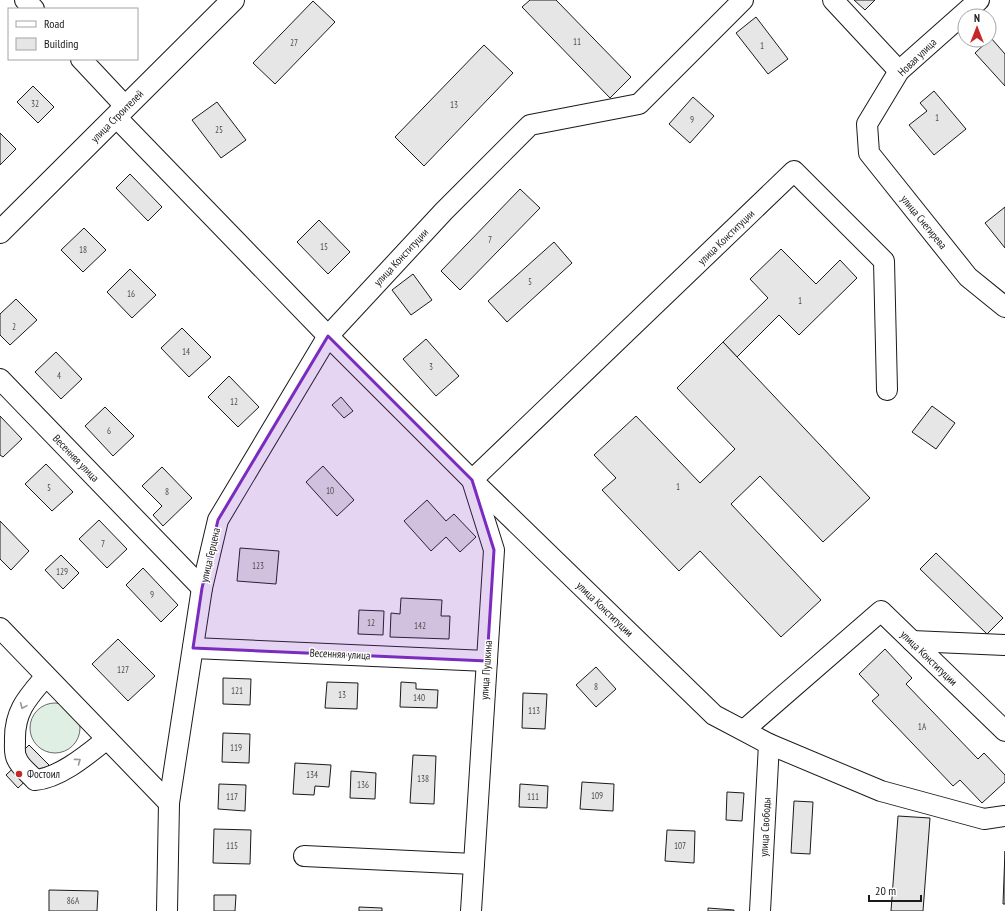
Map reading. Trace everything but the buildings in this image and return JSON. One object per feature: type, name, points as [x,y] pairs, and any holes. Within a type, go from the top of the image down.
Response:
[{"type":"main road","name":"улица Строителей","points":[[0,232],[233,0]]},
{"type":"street","points":[[25,0],[33,8]]},
{"type":"street","name":"улица Конституции","points":[[328,336],[444,211],[530,125],[639,104],[743,0]]},
{"type":"street","points":[[833,0],[899,71]]},
{"type":"street","name":"Новая улица","points":[[866,124],[899,71],[979,0]]},
{"type":"street","name":"улица Конституции","points":[[82,60],[121,112],[328,336],[472,480],[714,715],[769,744],[881,791],[984,819],[1005,816]]},
{"type":"street","name":"улица Снегирева","points":[[866,124],[869,153],[968,277],[1005,308]]},
{"type":"street","name":"улица Конституции","points":[[472,480],[794,171],[884,261],[888,390]]},
{"type":"street","name":"улица Герцена","points":[[167,911],[169,803],[202,588],[218,520],[328,336]]},
{"type":"street","name":"Весенняя улица","points":[[0,379],[202,588]]},
{"type":"street","name":"улица Пушкина","points":[[471,911],[494,550],[472,480]]},
{"type":"street","name":"улица Конституции","points":[[744,730],[881,610],[1005,731]]},
{"type":"street","points":[[0,628],[169,803]]},
{"type":"street","points":[[912,641],[1005,645]]},
{"type":"street","name":"Весенняя улица","points":[[193,648],[487,661]]},
{"type":"street","points":[[46,676],[25,701],[17,719],[15,732],[15,754],[18,761],[35,780],[43,780],[69,767],[107,739]]},
{"type":"street","name":"улица Свободы","points":[[760,911],[769,744]]},
{"type":"street","points":[[304,856],[474,864]]},
{"type":"highlighted area","points":[[328,336],[472,480],[494,550],[487,661],[193,648],[202,588],[218,520]]},
{"type":"green space","points":[[55,703],[64,705],[75,714],[80,728],[78,737],[69,748],[55,753],[46,751],[35,742],[30,728],[32,719],[41,708]]},
{"type":"place","name":"Фостоил","points":[[19,774]]}]
